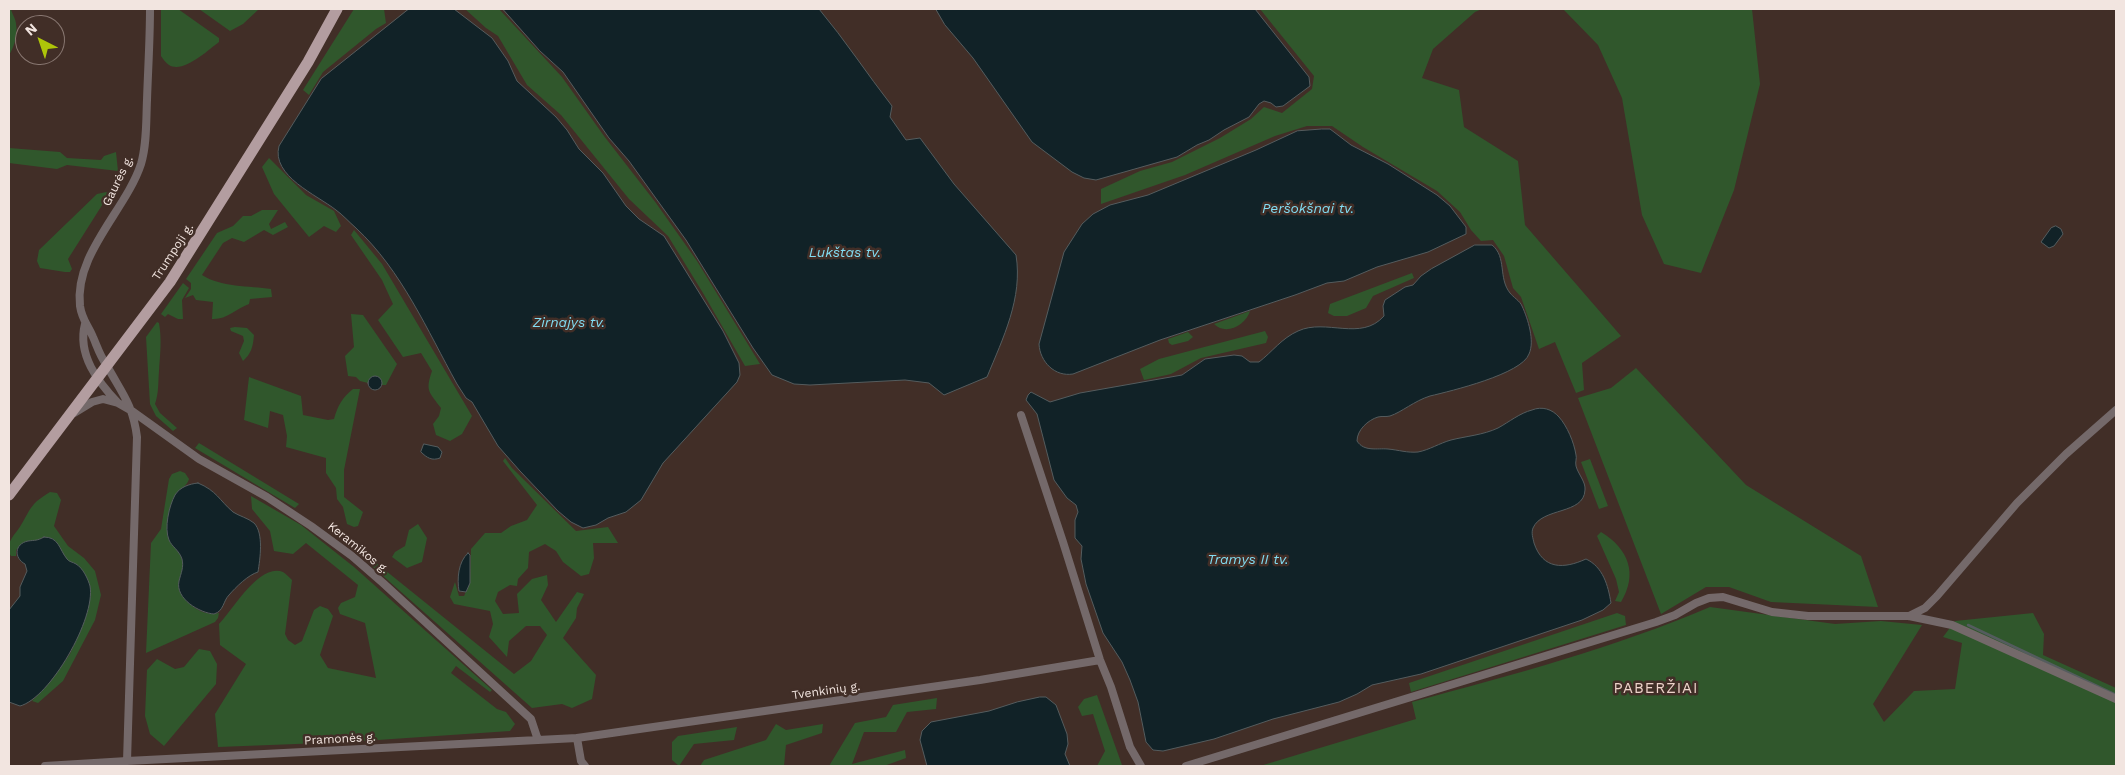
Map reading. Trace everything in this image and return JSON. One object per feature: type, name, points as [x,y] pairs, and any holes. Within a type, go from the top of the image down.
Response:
[{"type":"main road","name":"Trumpoji g.","points":[[9,495],[170,282],[308,62],[337,9]]},
{"type":"street","name":"Gaurės g.","points":[[107,366],[92,334],[85,324],[80,306],[83,276],[89,258],[134,180],[144,152],[150,9]]},
{"type":"street","name":"Gaurės g.","points":[[85,324],[82,334],[86,355],[97,378]]},
{"type":"street","points":[[107,366],[125,395],[132,411],[137,437],[127,761]]},
{"type":"street","points":[[97,378],[118,403]]},
{"type":"street","points":[[68,416],[92,402],[103,399],[118,403],[132,411]]},
{"type":"street","points":[[1908,616],[1924,608],[1937,596],[2017,503],[2066,454],[2116,410]]},
{"type":"street","name":"Keramikos g.","points":[[132,411],[199,459],[267,497],[352,556],[531,719],[538,740]]},
{"type":"street","points":[[1021,415],[1064,542],[1100,660],[1111,686],[1130,747],[1141,766]]},
{"type":"street","points":[[1186,766],[1656,622],[1709,598],[1723,597],[1772,612],[1808,616],[1908,616],[1952,625],[2116,698]]},
{"type":"street","name":"Tvenkinių g.","points":[[555,739],[577,738],[980,680],[1100,660]]},
{"type":"street","points":[[577,738],[581,761],[585,766]]},
{"type":"street","name":"Pramonės g.","points":[[45,766],[555,739]]},
{"type":"green space","points":[[9,9],[11,9],[15,20],[15,41],[9,55]]},
{"type":"green space","points":[[161,9],[178,9],[219,38],[219,42],[188,64],[175,67],[169,65],[161,56]]},
{"type":"green space","points":[[199,9],[259,9],[243,24],[230,31]]},
{"type":"green space","points":[[354,9],[384,9],[386,23],[323,72],[309,95],[303,90]]},
{"type":"green space","points":[[465,9],[499,9],[562,77],[697,261],[760,364],[745,366],[668,236],[629,199],[561,115],[527,85],[498,36]]},
{"type":"green space","points":[[1260,9],[1482,9],[1475,12],[1433,49],[1422,78],[1459,90],[1464,127],[1518,161],[1525,225],[1621,336],[1582,363],[1584,390],[1576,393],[1555,342],[1539,349],[1521,297],[1513,288],[1504,256],[1493,240],[1481,241],[1471,230],[1460,212],[1437,191],[1363,147],[1332,126],[1307,126],[1275,136],[1185,175],[1101,204],[1101,189],[1140,171],[1172,162],[1220,138],[1251,119],[1264,107],[1282,113],[1312,89],[1314,76]]},
{"type":"green space","points":[[1563,9],[1752,9],[1760,84],[1734,190],[1701,273],[1664,264],[1642,215],[1622,98],[1598,45]]},
{"type":"green space","points":[[9,148],[60,152],[67,158],[101,160],[104,156],[116,152],[118,171],[67,165],[57,169],[9,163]]},
{"type":"green space","points":[[269,158],[306,195],[334,211],[341,226],[336,232],[324,226],[309,237],[274,194],[262,167]]},
{"type":"green space","points":[[111,191],[68,259],[72,269],[70,272],[40,268],[37,261],[39,250],[97,194]]},
{"type":"green space","points":[[262,210],[278,210],[269,224],[271,229],[285,222],[288,227],[273,235],[264,230],[244,242],[232,238],[223,243],[202,275],[226,284],[271,289],[272,297],[250,299],[249,304],[231,314],[222,318],[212,319],[213,302],[196,300],[193,295],[185,298],[191,289],[191,283],[186,279],[217,233],[233,226],[243,216],[251,216]]},
{"type":"green space","points":[[354,230],[382,264],[472,416],[462,434],[450,441],[436,435],[433,424],[439,416],[441,408],[429,391],[432,371],[421,353],[403,357],[378,320],[393,304],[382,280],[351,235]]},
{"type":"green space","points":[[1412,273],[1414,278],[1373,296],[1366,308],[1347,316],[1334,316],[1328,313],[1330,304]]},
{"type":"green space","points":[[183,283],[189,288],[182,300],[183,319],[178,319],[168,314],[165,317],[161,314]]},
{"type":"green space","points":[[1250,311],[1244,321],[1230,329],[1224,329],[1214,324]]},
{"type":"green space","points":[[351,314],[363,315],[397,364],[386,385],[381,385],[382,382],[371,378],[368,383],[360,381],[356,377],[348,376],[345,356],[354,347]]},
{"type":"green space","points":[[157,322],[160,329],[160,347],[158,391],[155,404],[160,413],[177,428],[173,431],[156,416],[150,404],[146,337]]},
{"type":"green space","points":[[230,328],[247,328],[254,335],[251,350],[243,361],[239,353],[244,341],[243,336],[231,331]]},
{"type":"green space","points":[[1265,331],[1268,337],[1266,343],[1201,358],[1171,374],[1144,380],[1140,369],[1159,359]]},
{"type":"green space","points":[[1188,332],[1193,337],[1188,341],[1172,345],[1169,343],[1168,339]]},
{"type":"green space","points":[[1636,368],[1746,485],[1861,556],[1878,607],[1771,602],[1729,587],[1706,587],[1661,614],[1578,398],[1611,388]]},
{"type":"green space","points":[[249,377],[301,396],[303,415],[328,420],[334,419],[341,402],[349,392],[353,389],[360,389],[344,470],[344,497],[363,512],[358,526],[354,527],[347,524],[343,507],[337,499],[336,488],[326,473],[326,458],[286,447],[287,436],[283,415],[270,411],[268,428],[244,420]]},
{"type":"green space","points":[[199,443],[299,504],[295,508],[195,448]]},
{"type":"green space","points":[[505,458],[512,468],[576,531],[608,527],[618,543],[593,543],[594,558],[589,574],[581,576],[563,562],[556,551],[545,544],[529,552],[528,568],[518,579],[517,586],[510,585],[498,592],[495,601],[503,614],[519,613],[517,594],[532,579],[547,575],[548,585],[541,600],[556,622],[577,592],[584,594],[577,608],[576,618],[563,638],[596,675],[592,699],[572,708],[562,704],[532,708],[364,559],[370,558],[514,674],[531,661],[547,635],[540,626],[526,626],[509,641],[507,657],[489,637],[493,624],[490,611],[454,604],[450,597],[455,582],[459,596],[464,596],[470,583],[471,549],[485,533],[501,533],[511,526],[527,520],[537,505],[503,461]]},
{"type":"green space","points":[[1590,459],[1608,506],[1599,509],[1581,462]]},
{"type":"green space","points":[[180,471],[185,473],[189,479],[174,499],[170,510],[169,523],[170,541],[179,553],[184,566],[180,589],[187,601],[196,609],[207,613],[219,613],[215,622],[146,653],[151,543],[161,529],[169,479],[172,474]]},
{"type":"green space","points":[[50,492],[57,493],[61,500],[54,526],[68,546],[84,558],[95,571],[101,595],[95,620],[63,681],[38,703],[32,701],[50,682],[70,654],[77,638],[68,560],[44,537],[35,542],[28,541],[16,550],[16,556],[11,556],[8,547],[32,506]]},
{"type":"green space","points":[[251,496],[301,525],[354,567],[492,690],[490,692],[456,666],[451,673],[497,709],[506,712],[515,724],[510,731],[348,742],[218,747],[215,714],[246,664],[220,645],[219,624],[247,589],[265,574],[274,571],[283,572],[292,580],[285,634],[288,640],[295,645],[302,641],[314,610],[320,606],[328,609],[333,616],[320,655],[328,668],[376,678],[365,623],[340,614],[338,608],[341,603],[355,597],[358,585],[306,543],[293,554],[274,551],[270,531],[252,509]]},
{"type":"green space","points":[[418,524],[427,538],[422,562],[407,568],[392,557],[395,552],[405,546],[409,530]]},
{"type":"green space","points":[[1601,532],[1618,546],[1628,563],[1630,572],[1629,582],[1621,602],[1615,601],[1619,592],[1616,579],[1597,536]]},
{"type":"green space","points":[[1710,607],[1835,624],[1881,621],[1922,625],[1873,704],[1884,722],[1914,691],[1955,689],[1962,643],[1943,637],[1955,621],[2033,613],[2044,634],[2043,655],[2116,688],[2116,766],[1260,766],[1416,719],[1412,702],[1600,648]]},
{"type":"green space","points":[[1617,613],[1625,616],[1626,625],[1411,692],[1409,683]]},
{"type":"green space","points":[[199,649],[210,651],[217,664],[216,684],[164,746],[150,734],[145,716],[147,670],[157,659],[175,669],[184,667]]},
{"type":"green space","points":[[1097,695],[1123,766],[1097,766],[1105,751],[1093,714],[1082,716],[1078,707],[1084,699]]},
{"type":"green space","points":[[937,698],[936,709],[907,712],[896,732],[864,732],[852,764],[905,750],[906,758],[884,766],[829,766],[855,723],[886,717],[893,705]]},
{"type":"green space","points":[[776,724],[786,730],[823,724],[822,733],[786,745],[784,766],[700,766],[704,760],[766,740]]},
{"type":"green space","points":[[737,727],[734,740],[694,744],[679,766],[672,760],[672,742],[678,736]]},
{"type":"water","name":"Zirnajys tv.","points":[[409,9],[454,9],[492,38],[508,61],[517,81],[556,117],[579,149],[603,173],[626,206],[639,219],[664,236],[723,331],[739,363],[740,375],[737,382],[663,463],[641,500],[626,512],[608,518],[596,525],[583,528],[571,522],[558,511],[498,446],[472,402],[466,398],[457,384],[413,302],[387,263],[344,216],[297,184],[282,167],[278,157],[279,146],[321,79]]},
{"type":"water","name":"Lukštas tv.","points":[[503,9],[819,9],[892,106],[890,117],[906,140],[920,138],[954,184],[1016,255],[1017,287],[1014,302],[1005,333],[987,377],[944,395],[929,383],[905,380],[810,385],[794,384],[772,375],[753,348],[686,240],[629,161],[609,138],[563,72],[540,51]]},
{"type":"water","points":[[936,9],[1255,9],[1309,77],[1310,86],[1283,106],[1276,107],[1264,101],[1259,104],[1249,117],[1177,157],[1096,180],[1084,178],[1072,172],[1032,142],[973,58],[945,25]]},
{"type":"water","name":"Peršokšnai tv.","points":[[1330,129],[1351,145],[1388,164],[1437,195],[1450,206],[1466,227],[1466,234],[1428,252],[1377,267],[1344,281],[1327,283],[1160,340],[1073,374],[1055,371],[1045,362],[1039,344],[1064,252],[1082,224],[1093,214],[1110,205],[1148,195],[1297,131]]},
{"type":"water","points":[[2056,226],[2061,229],[2063,234],[2054,246],[2049,248],[2041,242],[2051,228]]},
{"type":"water","name":"Tramys II tv.","points":[[1475,245],[1492,245],[1497,250],[1506,287],[1521,304],[1528,323],[1531,337],[1529,354],[1524,361],[1500,375],[1469,386],[1430,396],[1390,416],[1374,418],[1361,429],[1357,441],[1367,448],[1418,452],[1451,440],[1481,434],[1498,428],[1523,413],[1536,409],[1543,408],[1553,412],[1562,421],[1572,440],[1576,456],[1576,466],[1585,490],[1583,498],[1578,504],[1538,521],[1532,530],[1534,543],[1543,558],[1555,565],[1570,565],[1586,559],[1592,562],[1604,577],[1611,603],[1603,610],[1582,620],[1421,674],[1372,685],[1339,702],[1273,719],[1214,739],[1163,751],[1153,750],[1146,742],[1138,702],[1130,680],[1122,662],[1103,633],[1086,584],[1081,559],[1082,546],[1075,538],[1075,520],[1078,512],[1076,505],[1067,498],[1054,480],[1037,414],[1026,400],[1028,395],[1031,392],[1050,402],[1080,393],[1182,375],[1205,359],[1234,355],[1242,356],[1250,362],[1259,362],[1282,341],[1298,331],[1320,327],[1354,329],[1375,324],[1384,316],[1383,306],[1385,300],[1405,287],[1413,285],[1431,269]]},
{"type":"water","points":[[375,376],[380,378],[382,383],[380,388],[375,390],[370,388],[368,383],[370,378]]},
{"type":"water","points":[[424,444],[438,447],[442,452],[440,458],[432,459],[423,454],[421,452]]},
{"type":"water","points":[[198,483],[214,493],[233,512],[254,523],[260,539],[258,572],[239,585],[227,597],[220,611],[214,614],[196,608],[181,594],[179,581],[182,559],[170,542],[167,529],[168,517],[175,495],[185,486]]},
{"type":"water","points":[[44,537],[56,541],[68,560],[75,563],[83,571],[90,586],[90,600],[86,617],[78,636],[57,673],[32,700],[20,706],[9,702],[9,610],[20,596],[20,587],[27,571],[25,564],[17,555],[17,551],[23,543]]},
{"type":"water","points":[[468,553],[470,555],[470,583],[466,592],[459,591],[458,576],[460,566]]},
{"type":"water","points":[[1046,697],[1056,705],[1067,734],[1068,744],[1065,754],[1070,766],[927,766],[920,740],[922,731],[931,722],[989,711]]},
{"type":"waterway","points":[[1968,625],[2116,695]]},
{"type":"district","name":"PABERŽIAI","points":[[1656,689]]}]
